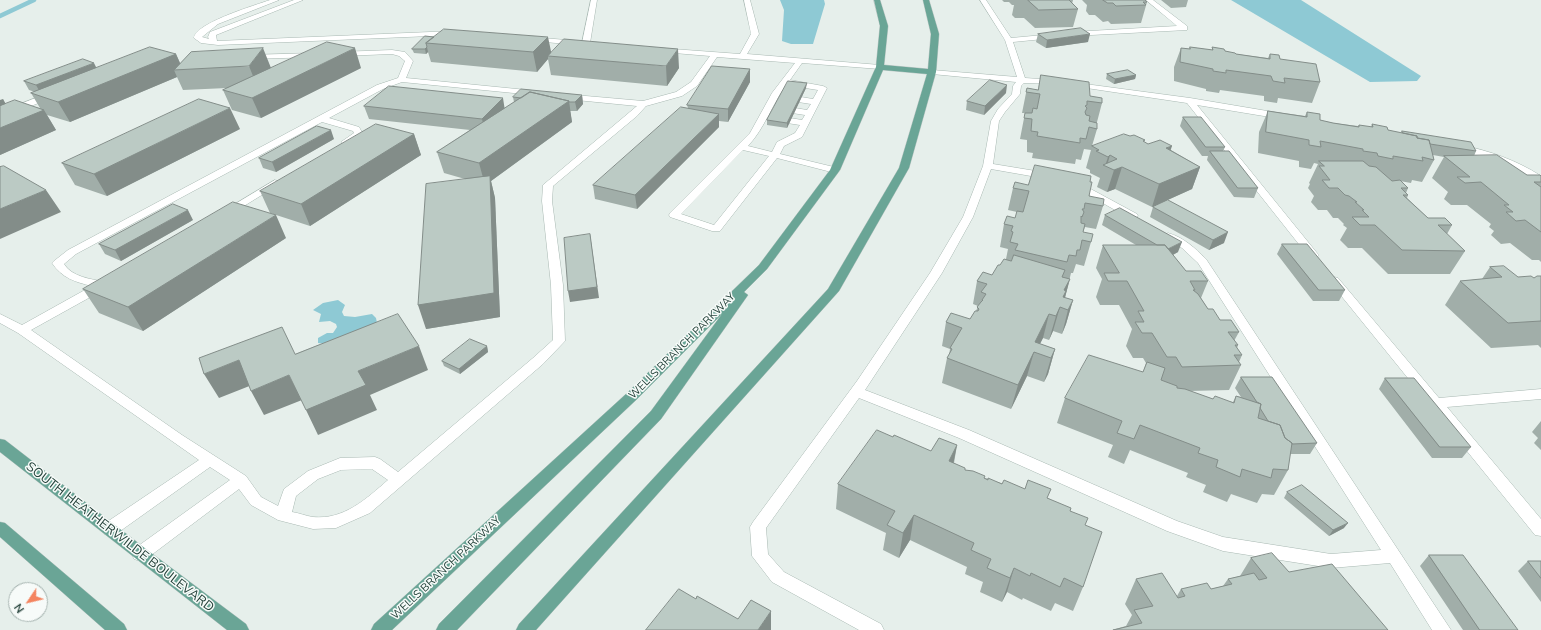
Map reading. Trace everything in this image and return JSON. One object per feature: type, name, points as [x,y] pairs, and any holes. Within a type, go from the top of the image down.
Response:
[{"type":"main road","name":"WELLS BRANCH PARKWAY","points":[[380,630],[631,397],[763,267],[836,170],[880,67],[884,26],[877,0]]},
{"type":"main road","points":[[525,630],[833,291],[904,168],[932,72],[935,34],[926,0]]},
{"type":"main road","points":[[880,67],[932,72]]},
{"type":"main road","points":[[445,630],[656,415],[763,267]]},
{"type":"main road","name":"SOUTH HEATHERWILDE BOULEVARD","points":[[0,444],[240,630]]},
{"type":"main road","points":[[0,528],[118,630]]},
{"type":"lane","points":[[276,0],[215,22],[198,34],[198,38],[214,43],[462,33]]},
{"type":"lane","points":[[214,43],[213,34],[300,0]]},
{"type":"lane","points":[[524,38],[590,44],[594,0]]},
{"type":"lane","points":[[742,56],[755,34],[748,0]]},
{"type":"lane","points":[[983,0],[1009,40],[1022,80]]},
{"type":"lane","points":[[1009,40],[1082,33],[1184,28],[1149,0]]},
{"type":"lane","points":[[654,49],[880,67]]},
{"type":"lane","points":[[242,57],[392,52],[402,54],[409,62],[401,80]]},
{"type":"lane","points":[[557,96],[643,104],[679,94],[694,84],[714,54]]},
{"type":"lane","points":[[784,82],[823,88],[800,136],[780,144],[775,155],[716,229],[674,215],[754,134],[767,118],[778,98],[784,82],[800,61]]},
{"type":"lane","points":[[932,72],[1090,85],[1293,118]]},
{"type":"lane","points":[[22,330],[105,283],[68,275],[60,269],[58,263],[72,252],[380,87],[401,80],[541,94]]},
{"type":"lane","points":[[875,630],[778,577],[760,556],[758,527],[857,392],[936,273],[968,217],[988,166],[995,121],[1001,111],[1016,94],[1017,86],[1022,80]]},
{"type":"lane","points":[[0,115],[58,92]]},
{"type":"lane","points":[[800,100],[816,102]]},
{"type":"lane","points":[[1190,101],[1322,266],[1541,530]]},
{"type":"lane","points":[[0,318],[22,330],[241,480],[256,501],[284,516],[313,523],[336,522],[365,509],[538,361],[558,342],[557,285],[547,201],[548,185],[634,114],[643,104]]},
{"type":"lane","points":[[795,111],[810,113]]},
{"type":"lane","points":[[321,119],[356,130],[358,134],[338,146]]},
{"type":"lane","points":[[790,121],[806,123]]},
{"type":"lane","points":[[1452,146],[1482,152],[1524,169],[1541,180]]},
{"type":"lane","points":[[742,147],[836,170]]},
{"type":"lane","points":[[988,166],[1057,178],[1075,184],[1145,222]]},
{"type":"lane","points":[[216,218],[284,178]]},
{"type":"lane","points":[[1158,230],[1186,246],[1202,260],[1442,630]]},
{"type":"lane","points":[[857,392],[964,434],[1172,526],[1223,544],[1330,561],[1394,556]]},
{"type":"lane","points":[[1437,403],[1541,394]]},
{"type":"lane","points":[[110,529],[210,460]]},
{"type":"lane","points":[[284,516],[289,493],[313,475],[340,464],[376,463],[399,480]]},
{"type":"lane","points":[[140,554],[241,480]]},
{"type":"water","points":[[780,0],[824,0],[825,4],[813,44],[791,44],[782,41],[784,10]]},
{"type":"water","points":[[1231,0],[1301,0],[1421,76],[1417,81],[1370,82]]},
{"type":"water","points":[[338,300],[345,305],[342,312],[344,316],[355,317],[372,314],[376,318],[377,323],[326,344],[318,343],[318,338],[327,333],[333,333],[337,327],[336,324],[330,321],[319,322],[321,314],[313,310],[323,303]]},
{"type":"building","points":[[1028,0],[1069,0],[1078,9],[1039,10]]},
{"type":"building","points":[[1103,0],[1145,0],[1147,2],[1143,2],[1146,5],[1116,6],[1113,3],[1108,3]]},
{"type":"building","points":[[1081,28],[1090,34],[1047,40],[1038,34]]},
{"type":"building","points":[[444,29],[548,37],[533,52],[426,43]]},
{"type":"building","points":[[425,36],[434,37],[426,43],[427,47],[425,49],[412,49]]},
{"type":"building","points":[[564,39],[678,49],[666,66],[548,56]]},
{"type":"building","points":[[327,42],[355,48],[252,98],[223,90]]},
{"type":"building","points":[[150,47],[176,54],[58,102],[31,93]]},
{"type":"building","points":[[1190,47],[1213,50],[1212,47],[1224,49],[1225,51],[1236,54],[1270,59],[1270,54],[1279,55],[1280,59],[1316,64],[1320,82],[1284,78],[1285,83],[1273,81],[1271,76],[1226,70],[1226,73],[1213,71],[1213,69],[1180,62],[1181,48],[1190,49]]},
{"type":"building","points":[[263,48],[249,66],[174,70],[191,52]]},
{"type":"building","points":[[83,59],[94,63],[36,85],[24,81]]},
{"type":"building","points":[[712,66],[750,69],[728,109],[687,105]]},
{"type":"building","points":[[1128,70],[1136,75],[1115,79],[1107,74]]},
{"type":"building","points":[[1041,75],[1089,82],[1090,96],[1102,98],[1102,103],[1087,101],[1087,105],[1085,106],[1087,108],[1085,112],[1086,115],[1090,116],[1089,121],[1097,123],[1097,129],[1089,127],[1086,139],[1080,138],[1080,143],[1037,136],[1038,132],[1031,131],[1032,119],[1024,118],[1025,113],[1032,113],[1033,108],[1037,109],[1040,94],[1026,92],[1027,88],[1038,90]]},
{"type":"building","points":[[990,80],[1007,85],[985,106],[967,101]]},
{"type":"building","points":[[788,81],[807,83],[787,123],[767,120]]},
{"type":"building","points":[[389,86],[503,98],[482,119],[364,106]]},
{"type":"building","points":[[521,89],[582,95],[575,102],[569,102],[530,92],[521,98],[513,97]]},
{"type":"building","points":[[530,92],[569,101],[479,163],[437,152]]},
{"type":"building","points":[[199,99],[230,108],[94,174],[62,163]]},
{"type":"building","points":[[15,100],[44,110],[0,128],[0,106]]},
{"type":"building","points":[[681,107],[719,114],[635,195],[593,185]]},
{"type":"building","points":[[1268,111],[1307,117],[1307,112],[1320,114],[1320,120],[1333,123],[1359,127],[1359,125],[1373,127],[1372,124],[1387,127],[1388,130],[1429,140],[1434,160],[1422,157],[1423,161],[1393,156],[1393,159],[1378,156],[1377,153],[1363,151],[1363,149],[1320,141],[1321,147],[1309,145],[1309,140],[1266,132]]},
{"type":"building","points":[[1183,117],[1201,117],[1225,147],[1206,147]]},
{"type":"building","points":[[376,124],[414,134],[301,204],[260,191]]},
{"type":"building","points":[[317,126],[331,130],[272,162],[259,158]]},
{"type":"building","points":[[1402,131],[1471,142],[1476,151],[1430,144],[1429,140],[1417,138],[1417,136],[1403,133]]},
{"type":"building","points":[[1124,134],[1130,136],[1134,135],[1145,140],[1143,141],[1148,144],[1160,140],[1172,146],[1166,148],[1200,167],[1159,184],[1122,167],[1114,170],[1103,165],[1117,159],[1110,155],[1108,157],[1096,151],[1099,150],[1092,146]]},
{"type":"building","points":[[1210,151],[1229,151],[1258,188],[1238,188]]},
{"type":"building","points":[[1497,155],[1527,175],[1541,176],[1541,182],[1534,182],[1541,187],[1541,232],[1525,220],[1516,221],[1506,212],[1513,212],[1504,205],[1509,205],[1481,182],[1465,183],[1457,177],[1470,177],[1444,156]]},
{"type":"building","points":[[1319,161],[1363,161],[1369,166],[1376,167],[1392,181],[1400,180],[1408,188],[1401,188],[1408,195],[1403,195],[1428,218],[1445,218],[1452,225],[1438,225],[1465,251],[1402,250],[1375,225],[1360,225],[1352,217],[1369,217],[1355,202],[1357,202],[1345,195],[1338,188],[1329,188],[1322,180],[1330,180],[1319,166],[1324,166]]},
{"type":"building","points":[[1035,165],[1091,176],[1090,182],[1092,182],[1089,196],[1104,199],[1103,206],[1085,203],[1084,209],[1082,209],[1084,212],[1082,217],[1081,216],[1081,223],[1085,224],[1083,232],[1093,234],[1091,242],[1082,240],[1080,250],[1077,250],[1076,256],[1069,255],[1067,262],[1015,250],[1018,244],[1010,242],[1013,226],[1004,224],[1007,216],[1015,218],[1017,211],[1023,212],[1029,191],[1013,188],[1015,182],[1028,185]]},
{"type":"building","points":[[4,166],[46,190],[0,209],[0,167]]},
{"type":"building","points":[[490,176],[494,293],[418,305],[426,184]]},
{"type":"building","points":[[1168,200],[1228,232],[1213,240],[1153,207]]},
{"type":"building","points":[[233,202],[276,215],[128,307],[83,289]]},
{"type":"building","points":[[173,204],[188,210],[115,250],[99,244]]},
{"type":"building","points":[[1120,208],[1182,242],[1168,249],[1165,245],[1157,245],[1105,215]]},
{"type":"building","points":[[590,234],[597,287],[568,291],[564,238]]},
{"type":"building","points":[[1282,244],[1307,244],[1345,290],[1319,290]]},
{"type":"building","points":[[1103,245],[1165,245],[1186,271],[1201,271],[1208,281],[1190,281],[1195,290],[1193,290],[1198,294],[1208,309],[1213,309],[1220,320],[1231,320],[1239,332],[1228,332],[1238,345],[1235,345],[1242,355],[1234,355],[1241,365],[1182,367],[1176,357],[1167,357],[1152,333],[1142,333],[1135,322],[1144,322],[1138,311],[1144,311],[1127,281],[1108,281],[1104,273],[1119,273]]},
{"type":"building","points":[[1014,255],[1065,270],[1062,277],[1070,279],[1064,290],[1066,291],[1063,297],[1073,300],[1068,310],[1060,307],[1056,316],[1049,314],[1035,342],[1055,349],[1051,358],[1034,352],[1018,385],[947,358],[952,349],[950,348],[962,328],[946,322],[951,313],[970,319],[975,311],[978,311],[979,309],[977,307],[986,294],[981,292],[987,284],[977,281],[983,272],[992,275],[1004,259],[1011,261]]},
{"type":"building","points":[[1504,266],[1518,277],[1531,276],[1534,278],[1541,276],[1541,321],[1508,323],[1460,281],[1502,277],[1490,267]]},
{"type":"building","points":[[398,314],[419,346],[358,371],[366,385],[306,410],[289,375],[251,391],[239,360],[204,374],[199,358],[282,327],[295,354]]},
{"type":"building","points":[[470,339],[487,346],[459,369],[442,361]]},
{"type":"building","points":[[1089,355],[1143,372],[1147,362],[1165,368],[1161,380],[1177,386],[1177,388],[1185,389],[1213,399],[1215,396],[1234,403],[1236,396],[1261,404],[1258,418],[1280,425],[1285,438],[1292,443],[1288,470],[1273,469],[1271,478],[1242,469],[1240,477],[1216,467],[1218,460],[1198,453],[1200,448],[1140,425],[1134,439],[1117,433],[1122,421],[1065,398]]},
{"type":"building","points":[[1241,377],[1272,377],[1317,443],[1292,444],[1285,438],[1280,425],[1268,421],[1260,408],[1261,404],[1257,402]]},
{"type":"building","points":[[1385,378],[1414,378],[1471,447],[1440,447]]},
{"type":"building","points":[[877,430],[893,437],[894,435],[931,451],[939,438],[957,445],[949,461],[965,468],[965,470],[973,471],[985,476],[984,478],[988,480],[988,478],[1002,484],[1004,480],[1025,489],[1028,480],[1051,489],[1047,498],[1071,508],[1070,511],[1088,518],[1085,525],[1102,532],[1083,587],[1064,578],[1060,587],[1031,573],[1030,576],[1014,568],[1010,578],[987,568],[991,559],[971,550],[974,543],[914,515],[903,533],[887,525],[895,511],[838,484]]},
{"type":"building","points":[[1302,485],[1348,523],[1333,530],[1287,492]]},
{"type":"building","points":[[1272,553],[1289,572],[1332,564],[1388,630],[1113,630],[1142,623],[1134,610],[1153,606],[1136,579],[1162,573],[1178,598],[1185,596],[1181,589],[1207,583],[1211,589],[1232,584],[1228,579],[1254,573],[1259,580],[1267,578],[1251,558]]},
{"type":"building","points":[[1429,555],[1463,555],[1518,630],[1480,630]]},
{"type":"building","points":[[1528,561],[1541,561],[1541,578]]},
{"type":"building","points":[[679,589],[696,599],[697,596],[738,619],[751,600],[771,611],[758,630],[646,630]]},
{"type":"waterway","points":[[0,16],[34,0]]}]
